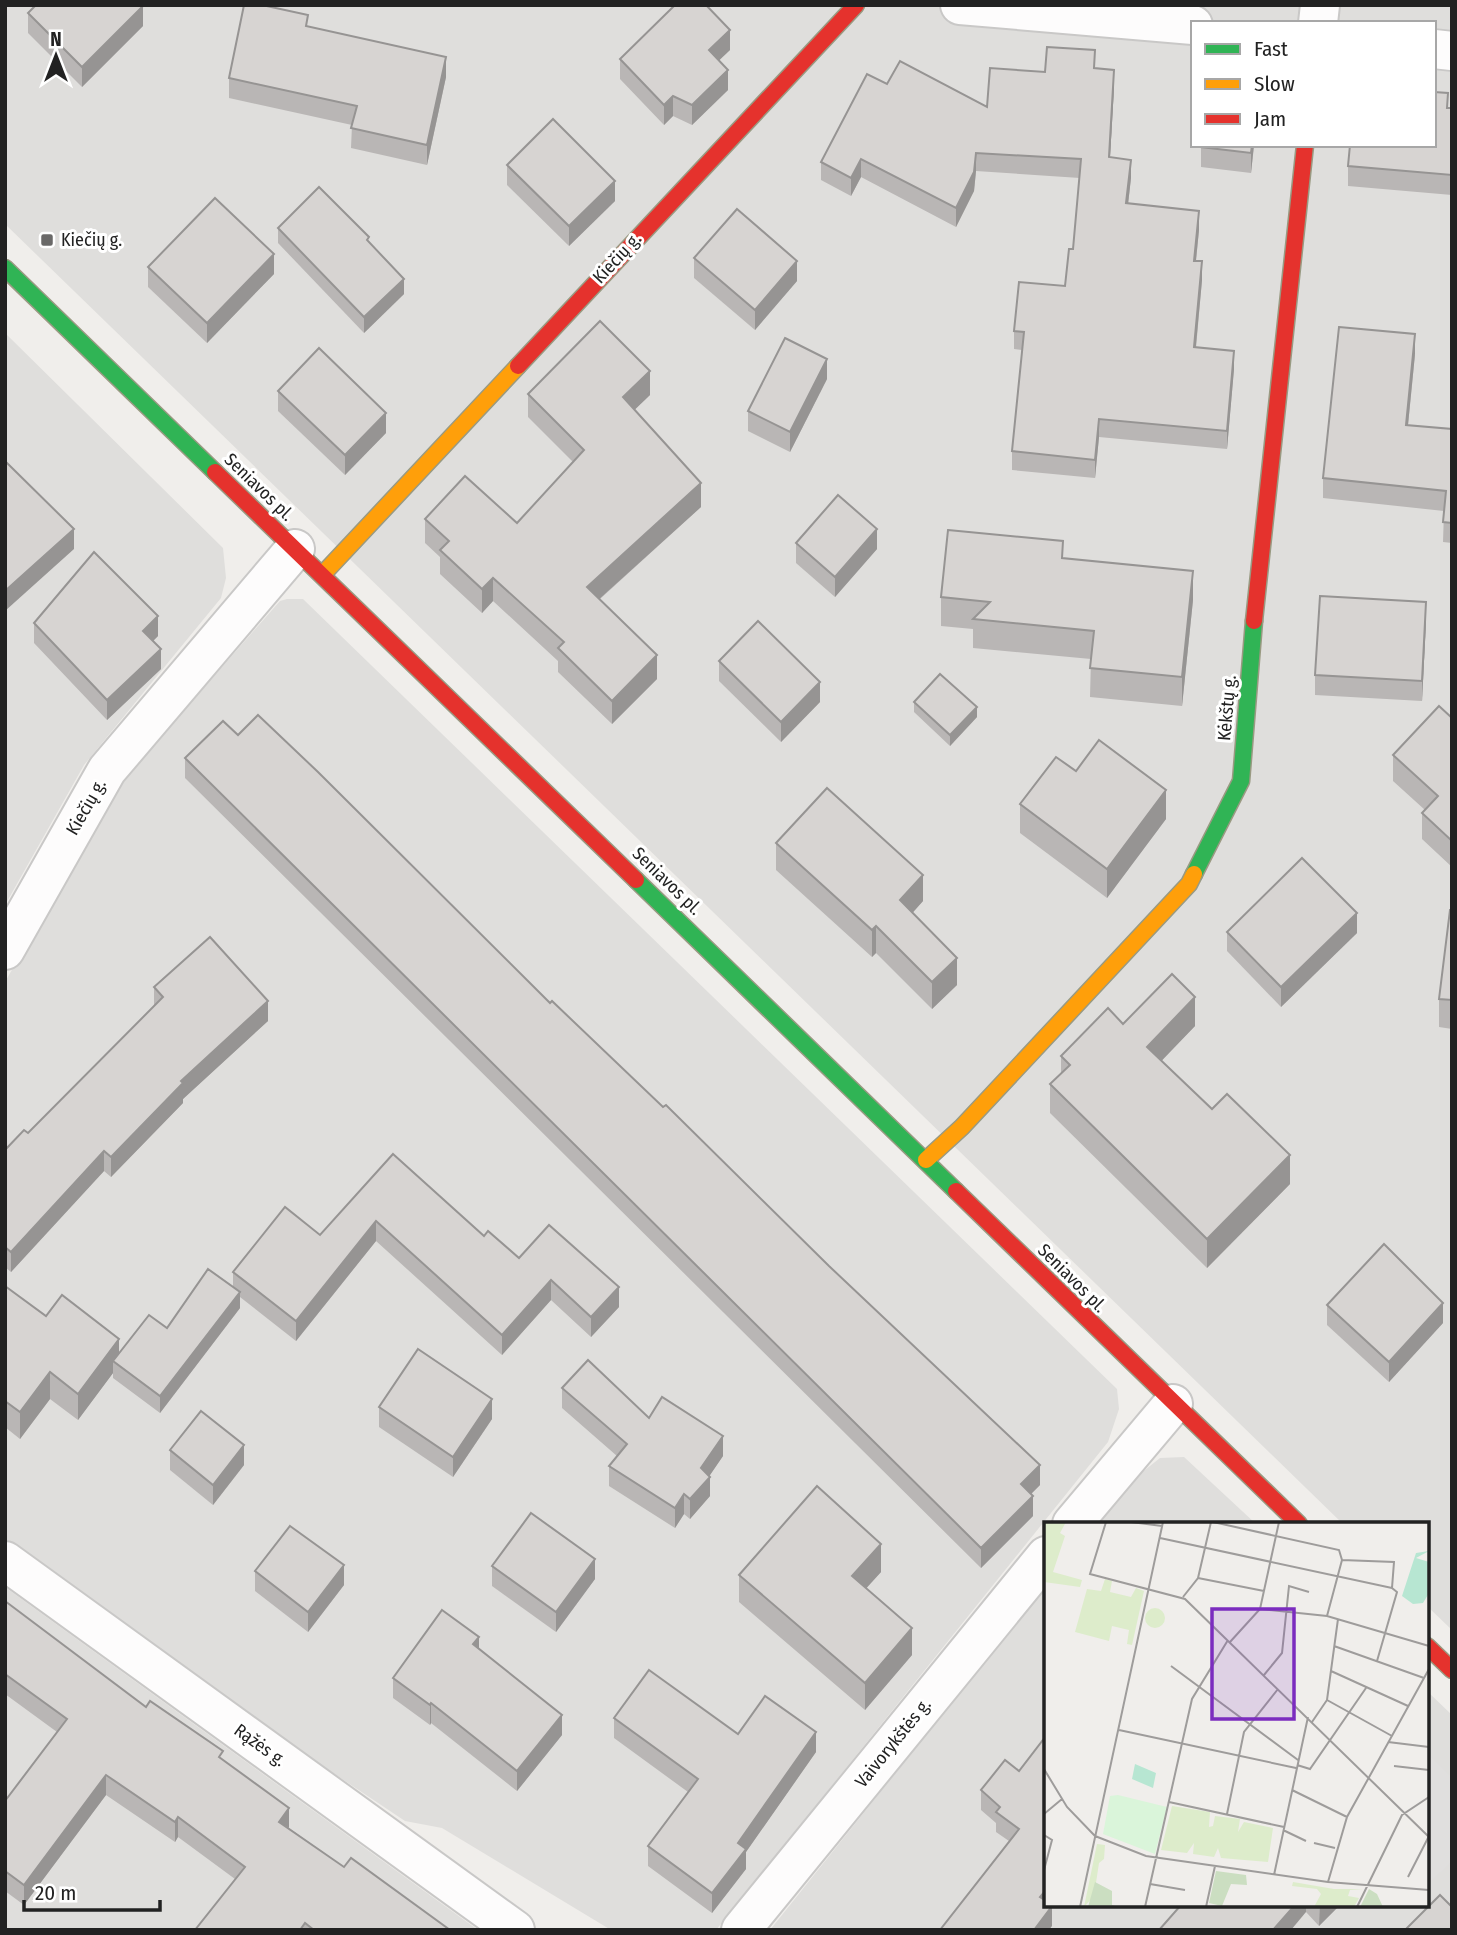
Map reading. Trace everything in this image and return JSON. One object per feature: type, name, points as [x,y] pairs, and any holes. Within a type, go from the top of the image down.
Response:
[{"type":"street","name":"Kiečių g.","points":[[323,574],[856,5]]},
{"type":"street","points":[[960,5],[1191,25]]},
{"type":"street","name":"Kėkštų g.","points":[[926,1160],[962,1127],[1189,884],[1241,781],[1260,545],[1305,147]]},
{"type":"street","name":"Seniavos pl.","points":[[5,268],[1297,1522]]},
{"type":"street","name":"Kiečių g.","points":[[5,950],[107,770],[295,549]]},
{"type":"street","points":[[1074,1522],[1173,1404]]},
{"type":"street","name":"Vaivorykštės g.","points":[[741,1930],[1044,1558]]},
{"type":"street","name":"Rąžės g.","points":[[5,1560],[516,1930]]},
{"type":"street","points":[[1429,1648],[1452,1670]]},
{"type":"shaded area","points":[[5,5],[1452,5],[1452,1630],[1429,1608],[1429,1522],[1341,1522],[5,224]]},
{"type":"shaded area","points":[[5,333],[223,548],[226,578],[221,598],[84,765],[5,905]]},
{"type":"shaded area","points":[[303,599],[1117,1389],[1119,1409],[1108,1442],[716,1930],[611,1930],[442,1828],[405,1821],[200,1684],[5,1546],[5,982],[94,825],[135,766],[280,601]]},
{"type":"shaded area","points":[[1184,1457],[1254,1522],[1097,1522],[1125,1486],[1160,1458]]},
{"type":"shaded area","points":[[5,1587],[478,1930],[5,1930]]},
{"type":"shaded area","points":[[1044,1588],[1044,1907],[1429,1907],[1429,1693],[1452,1715],[1452,1907],[1430,1930],[770,1930]]},
{"type":"shaded area","points":[[1429,1755],[1452,1777],[1452,1862],[1430,1882]]},
{"type":"building","points":[[36,5],[143,6],[82,67],[28,13]]},
{"type":"building","points":[[244,5],[262,5],[308,15],[306,26],[446,57],[427,145],[351,128],[357,106],[229,78]]},
{"type":"building","points":[[675,5],[706,5],[730,30],[709,50],[728,70],[692,105],[673,96],[664,105],[620,59]]},
{"type":"building","points":[[1047,47],[1095,50],[1094,68],[1114,70],[1109,157],[1131,160],[1126,203],[1199,211],[1194,261],[1202,261],[1194,347],[1234,351],[1227,431],[1099,419],[1095,460],[1012,451],[1024,332],[1014,331],[1019,282],[1065,286],[1069,249],[1073,249],[1081,159],[976,153],[974,172],[956,208],[861,159],[851,178],[821,162],[867,74],[887,84],[900,61],[987,107],[990,68],[1045,72]]},
{"type":"building","points":[[1436,92],[1448,93],[1447,108],[1452,108],[1452,175],[1348,166],[1350,147],[1436,147]]},
{"type":"building","points":[[553,119],[615,181],[569,226],[507,165]]},
{"type":"building","points":[[1201,147],[1252,147],[1251,153]]},
{"type":"building","points":[[319,187],[369,237],[367,240],[404,279],[364,317],[278,228]]},
{"type":"building","points":[[215,198],[274,254],[207,323],[148,267]]},
{"type":"building","points":[[737,209],[797,261],[755,310],[694,258]]},
{"type":"building","points":[[600,321],[650,371],[623,397],[701,483],[587,587],[657,655],[612,701],[558,648],[564,642],[493,578],[482,589],[440,550],[449,541],[425,519],[465,476],[517,523],[584,450],[528,394]]},
{"type":"building","points":[[1339,327],[1415,334],[1406,425],[1452,429],[1452,523],[1443,522],[1446,491],[1323,478]]},
{"type":"building","points":[[785,338],[827,359],[790,432],[748,411]]},
{"type":"building","points":[[319,348],[386,413],[345,455],[278,391]]},
{"type":"building","points":[[5,461],[74,529],[5,591]]},
{"type":"building","points":[[838,495],[877,529],[835,577],[796,543]]},
{"type":"building","points":[[948,530],[1063,541],[1062,558],[1193,571],[1182,677],[1090,668],[1094,631],[973,619],[990,602],[941,597]]},
{"type":"building","points":[[94,552],[158,616],[143,631],[161,649],[107,700],[34,623]]},
{"type":"building","points":[[1320,596],[1426,602],[1422,681],[1315,675]]},
{"type":"building","points":[[758,621],[820,682],[781,722],[719,661]]},
{"type":"building","points":[[940,674],[977,707],[950,735],[914,702]]},
{"type":"building","points":[[1439,706],[1452,718],[1452,841],[1422,813],[1438,796],[1393,755]]},
{"type":"building","points":[[258,715],[550,1003],[552,1001],[663,1107],[666,1105],[829,1266],[1040,1465],[1021,1484],[1033,1496],[981,1548],[185,758],[223,721],[238,735]]},
{"type":"building","points":[[1099,740],[1166,790],[1107,869],[1020,804],[1056,757],[1076,771]]},
{"type":"building","points":[[827,788],[923,875],[900,900],[957,958],[932,982],[876,926],[872,930],[776,843]]},
{"type":"building","points":[[1302,858],[1357,913],[1281,987],[1227,932]]},
{"type":"building","points":[[1452,910],[1452,1000],[1439,999]]},
{"type":"building","points":[[210,937],[268,1001],[181,1081],[183,1083],[111,1157],[104,1151],[11,1252],[5,1247],[5,1150],[24,1130],[28,1133],[163,997],[154,987]]},
{"type":"building","points":[[1172,974],[1195,997],[1147,1047],[1212,1109],[1227,1094],[1290,1155],[1207,1239],[1050,1084],[1070,1065],[1061,1056],[1108,1008],[1123,1024]]},
{"type":"building","points":[[393,1154],[484,1236],[488,1231],[519,1258],[549,1225],[619,1287],[591,1317],[551,1280],[502,1335],[376,1221],[296,1321],[233,1272],[285,1207],[320,1235]]},
{"type":"building","points":[[1384,1244],[1443,1303],[1389,1362],[1327,1305]]},
{"type":"building","points":[[208,1269],[240,1292],[160,1396],[113,1361],[149,1315],[167,1328]]},
{"type":"building","points":[[5,1286],[46,1316],[62,1295],[119,1339],[78,1394],[50,1372],[20,1412],[5,1401]]},
{"type":"building","points":[[418,1349],[492,1399],[453,1457],[379,1407]]},
{"type":"building","points":[[588,1360],[649,1418],[662,1397],[723,1436],[701,1468],[710,1477],[690,1499],[684,1494],[675,1508],[609,1466],[627,1444],[562,1388]]},
{"type":"building","points":[[201,1411],[244,1445],[213,1485],[170,1450]]},
{"type":"building","points":[[817,1486],[881,1544],[852,1576],[912,1628],[865,1683],[739,1575]]},
{"type":"building","points":[[531,1513],[595,1559],[556,1612],[492,1566]]},
{"type":"building","points":[[290,1526],[344,1565],[308,1612],[255,1571]]},
{"type":"building","points":[[5,1601],[146,1707],[150,1701],[223,1751],[219,1757],[289,1808],[279,1822],[344,1867],[351,1858],[450,1930],[314,1930],[305,1923],[300,1930],[195,1930],[245,1867],[178,1817],[175,1822],[106,1775],[24,1885],[5,1871],[5,1801],[67,1719],[5,1674]]},
{"type":"building","points":[[442,1610],[479,1637],[473,1644],[562,1715],[517,1771],[431,1703],[430,1705],[393,1678]]},
{"type":"building","points":[[649,1670],[738,1734],[765,1696],[816,1732],[738,1843],[746,1849],[712,1893],[648,1846],[698,1779],[614,1718]]},
{"type":"building","points":[[1044,1739],[1044,1892],[1040,1897],[1044,1900],[1044,1907],[1051,1907],[1034,1930],[940,1930],[1019,1829],[996,1812],[1000,1807],[981,1790],[1005,1760],[1019,1771]]},
{"type":"building","points":[[1440,1895],[1452,1907],[1452,1930],[1405,1930],[1429,1907]]},
{"type":"building","points":[[1179,1907],[1293,1907],[1273,1930],[1159,1930]]},
{"type":"traffic: fast","points":[[5,268],[215,472]]},
{"type":"traffic: fast","points":[[1194,874],[1241,781],[1254,621]]},
{"type":"traffic: fast","points":[[636,880],[956,1191]]},
{"type":"traffic: slow","points":[[323,574],[518,366]]},
{"type":"traffic: slow","points":[[926,1160],[962,1127],[1189,884],[1194,874]]},
{"type":"traffic: jam","points":[[518,366],[856,5]]},
{"type":"traffic: jam","points":[[1254,621],[1305,147]]},
{"type":"traffic: jam","points":[[215,472],[636,880]]},
{"type":"traffic: jam","points":[[956,1191],[1297,1522]]},
{"type":"traffic: jam","points":[[1429,1648],[1452,1670]]},
{"type":"place","name":"Kiečių g.","points":[[47,240]]}]
